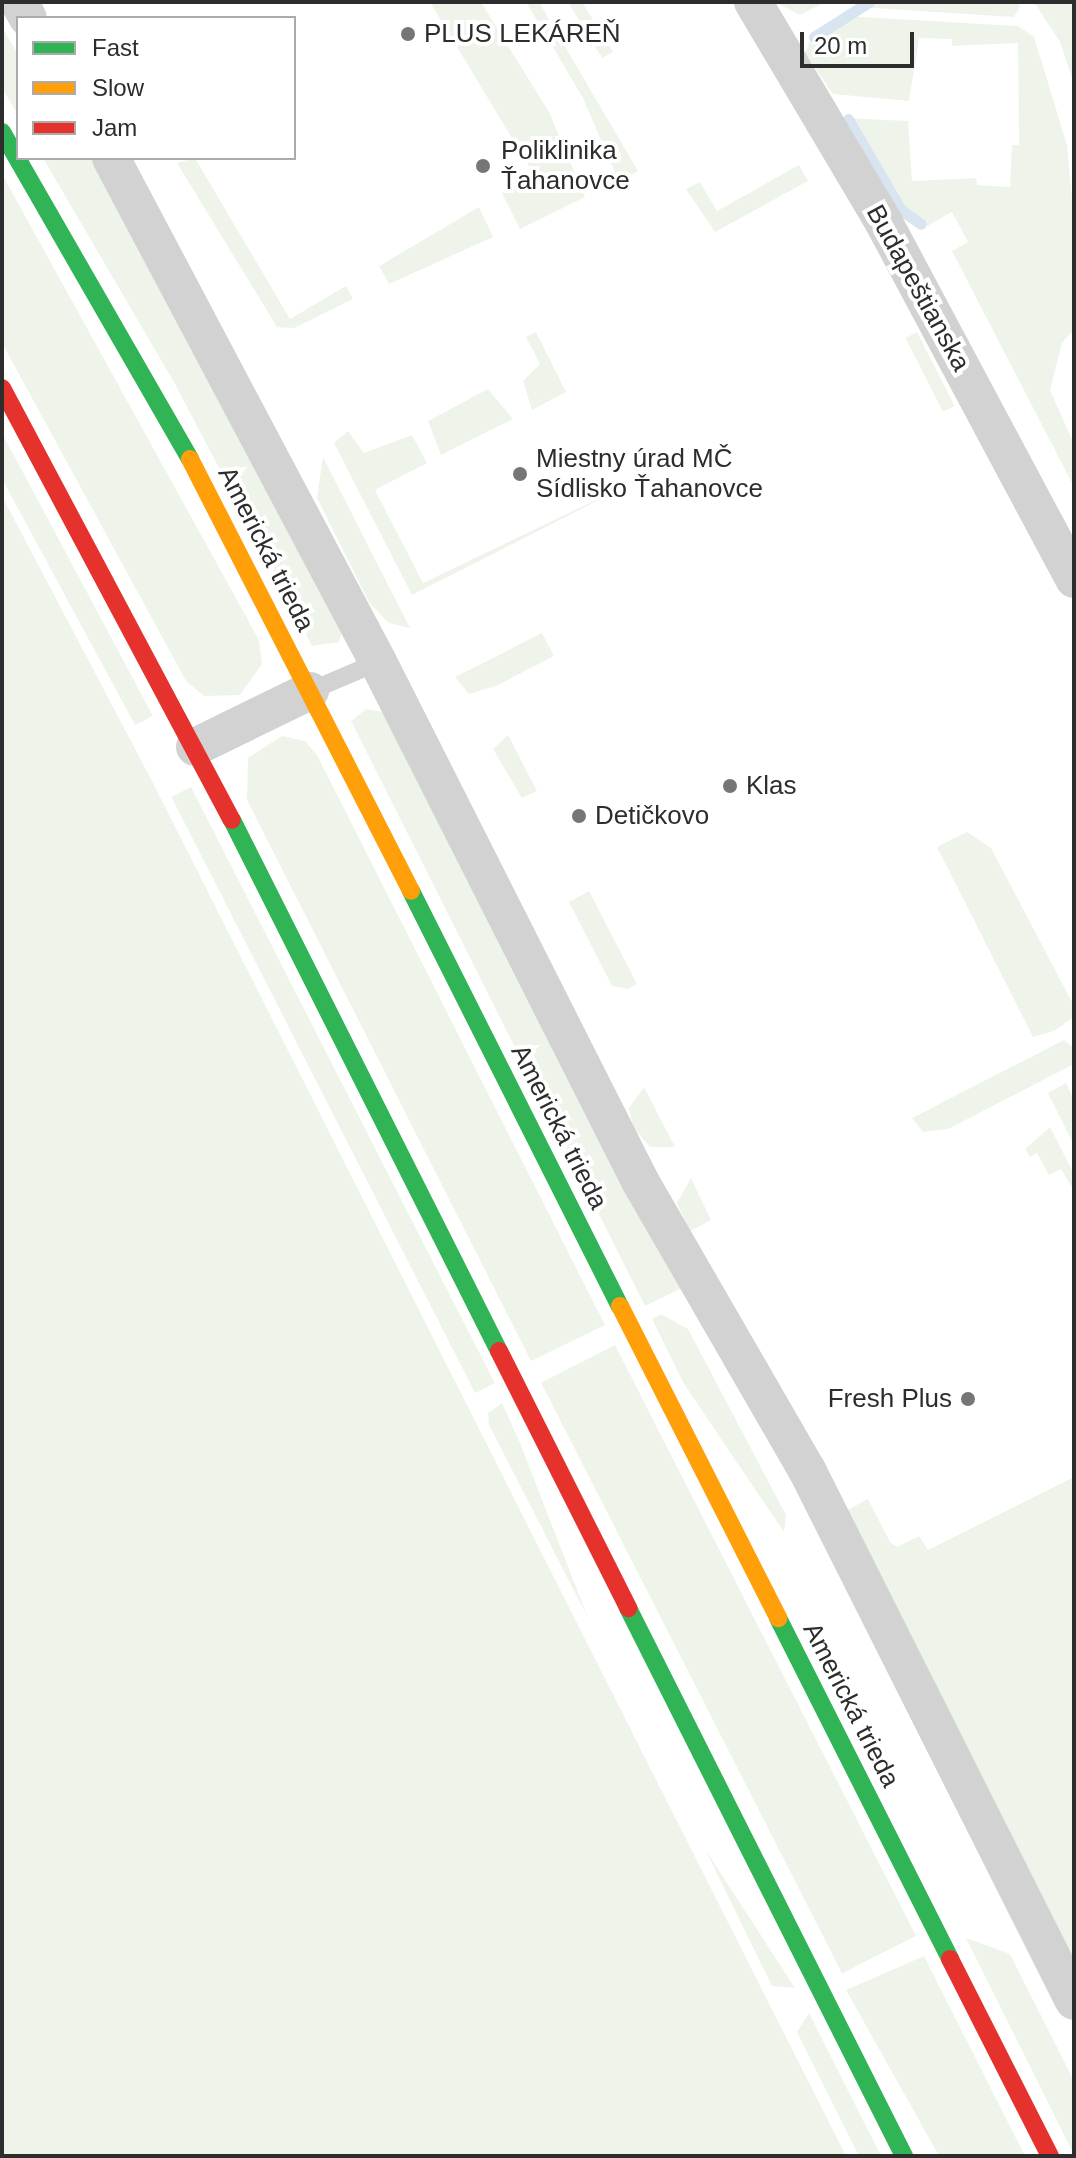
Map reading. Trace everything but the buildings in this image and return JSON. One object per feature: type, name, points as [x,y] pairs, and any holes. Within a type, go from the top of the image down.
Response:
[{"type":"street","name":"Budapeštianska","points":[[753,2],[815,107],[1074,579]]},
{"type":"street","name":"Americká trieda","points":[[2,132],[16,156]]},
{"type":"street","name":"Americká trieda","points":[[18,160],[184,448],[310,691],[1050,2156]]},
{"type":"street","points":[[112,160],[378,662],[640,1181],[807,1470],[1074,2001]]},
{"type":"street","points":[[2,388],[195,747],[904,2156]]},
{"type":"street","points":[[195,747],[310,691]]},
{"type":"lane","points":[[310,691],[378,662]]},
{"type":"shaded area","points":[[430,2],[481,2],[549,112],[585,197],[520,229],[502,193],[533,173]]},
{"type":"shaded area","points":[[526,2],[539,2],[638,171],[619,182],[583,98]]},
{"type":"shaded area","points":[[568,2],[582,2],[613,52],[602,58]]},
{"type":"shaded area","points":[[775,2],[825,2],[800,15]]},
{"type":"shaded area","points":[[865,2],[1017,2],[1020,7],[1014,17],[857,7]]},
{"type":"shaded area","points":[[1034,2],[1074,2],[1074,84],[1060,42]]},
{"type":"shaded area","points":[[843,16],[1018,26],[1034,37],[1067,145],[1074,223],[1074,330],[1062,343],[1050,390],[1074,444],[1074,487],[952,251],[968,242],[952,212],[922,229],[899,213],[843,118],[908,121],[912,181],[976,178],[977,185],[1010,187],[1012,145],[1019,145],[1018,43],[952,46],[952,39],[919,38],[909,101],[833,94],[805,53],[812,35]]},
{"type":"shaded area","points":[[2,27],[16,51],[16,112],[2,88]]},
{"type":"shaded area","points":[[44,160],[94,160],[342,630],[339,642],[312,646],[175,384]]},
{"type":"shaded area","points":[[196,160],[290,319],[346,286],[353,299],[294,328],[277,327],[177,163]]},
{"type":"shaded area","points":[[799,165],[808,181],[715,232],[686,189],[700,182],[717,211]]},
{"type":"shaded area","points":[[2,174],[259,640],[262,664],[240,695],[204,696],[186,681],[2,343]]},
{"type":"shaded area","points":[[479,207],[493,237],[389,284],[379,266]]},
{"type":"shaded area","points":[[536,332],[566,392],[532,410],[523,381],[540,364],[526,337]]},
{"type":"shaded area","points":[[917,332],[955,406],[943,412],[905,338]]},
{"type":"shaded area","points":[[488,389],[513,419],[441,455],[428,421]]},
{"type":"shaded area","points":[[348,431],[364,453],[412,435],[427,463],[375,490],[423,583],[648,475],[412,595],[334,443]]},
{"type":"shaded area","points":[[2,433],[153,716],[135,725],[2,479]]},
{"type":"shaded area","points":[[323,457],[410,628],[389,623],[370,604],[317,498]]},
{"type":"shaded area","points":[[2,496],[152,781],[846,2156],[2,2156]]},
{"type":"shaded area","points":[[542,633],[554,656],[496,686],[469,694],[455,677]]},
{"type":"shaded area","points":[[366,709],[384,712],[684,1287],[645,1306],[351,721]]},
{"type":"shaded area","points":[[508,735],[537,791],[522,798],[493,749]]},
{"type":"shaded area","points":[[282,736],[305,741],[317,755],[605,1325],[531,1361],[247,800],[248,758]]},
{"type":"shaded area","points":[[191,787],[495,1383],[475,1393],[171,797]]},
{"type":"shaded area","points":[[967,832],[991,848],[1073,1004],[1072,1018],[1056,1030],[1033,1037],[937,847]]},
{"type":"shaded area","points":[[589,891],[637,984],[628,989],[612,986],[569,902]]},
{"type":"shaded area","points":[[1064,1040],[1074,1048],[1074,1064],[948,1129],[923,1132],[912,1118]]},
{"type":"shaded area","points":[[1066,1083],[1074,1100],[1074,1145],[1048,1093]]},
{"type":"shaded area","points":[[644,1087],[675,1147],[650,1147],[633,1127],[629,1108]]},
{"type":"shaded area","points":[[1050,1127],[1074,1174],[1074,1191],[1061,1169],[1049,1175],[1037,1153],[1030,1157],[1025,1149]]},
{"type":"shaded area","points":[[691,1178],[711,1220],[690,1231],[677,1203]]},
{"type":"shaded area","points":[[661,1314],[688,1329],[786,1515],[784,1532],[684,1384],[652,1319]]},
{"type":"shaded area","points":[[615,1345],[916,1936],[842,1973],[541,1383]]},
{"type":"shaded area","points":[[502,1403],[588,1618],[489,1425],[488,1413]]},
{"type":"shaded area","points":[[1074,1477],[1074,1965],[842,1513],[868,1499],[890,1542],[897,1547],[919,1536],[928,1550]]},
{"type":"shaded area","points":[[705,1849],[795,1988],[772,1986]]},
{"type":"shaded area","points":[[966,1938],[1010,1954],[1074,2081],[1074,2155]]},
{"type":"shaded area","points":[[924,1956],[1025,2156],[939,2156],[846,1990]]},
{"type":"shaded area","points":[[809,2013],[881,2156],[859,2156],[797,2032]]},
{"type":"waterway","points":[[814,37],[869,2]]},
{"type":"waterway","points":[[848,119],[901,210],[921,224]]},
{"type":"traffic: fast","points":[[2,132],[16,156]]},
{"type":"traffic: fast","points":[[18,160],[190,459]]},
{"type":"traffic: fast","points":[[232,820],[499,1351]]},
{"type":"traffic: fast","points":[[411,891],[620,1306]]},
{"type":"traffic: fast","points":[[628,1608],[904,2156]]},
{"type":"traffic: fast","points":[[778,1618],[950,1959]]},
{"type":"traffic: slow","points":[[190,459],[411,891]]},
{"type":"traffic: slow","points":[[620,1306],[778,1618]]},
{"type":"traffic: jam","points":[[2,388],[232,820]]},
{"type":"traffic: jam","points":[[499,1351],[628,1608]]},
{"type":"traffic: jam","points":[[950,1959],[1050,2156]]},
{"type":"place","name":"PLUS LEKÁREŇ","points":[[408,34]]},
{"type":"place","name":"Poliklinika Ťahanovce","points":[[483,166]]},
{"type":"place","name":"Miestny úrad MČ Sídlisko Ťahanovce","points":[[520,474]]},
{"type":"place","name":"Klas","points":[[730,786]]},
{"type":"place","name":"Detičkovo","points":[[579,816]]},
{"type":"place","name":"Fresh Plus","points":[[968,1399]]}]
